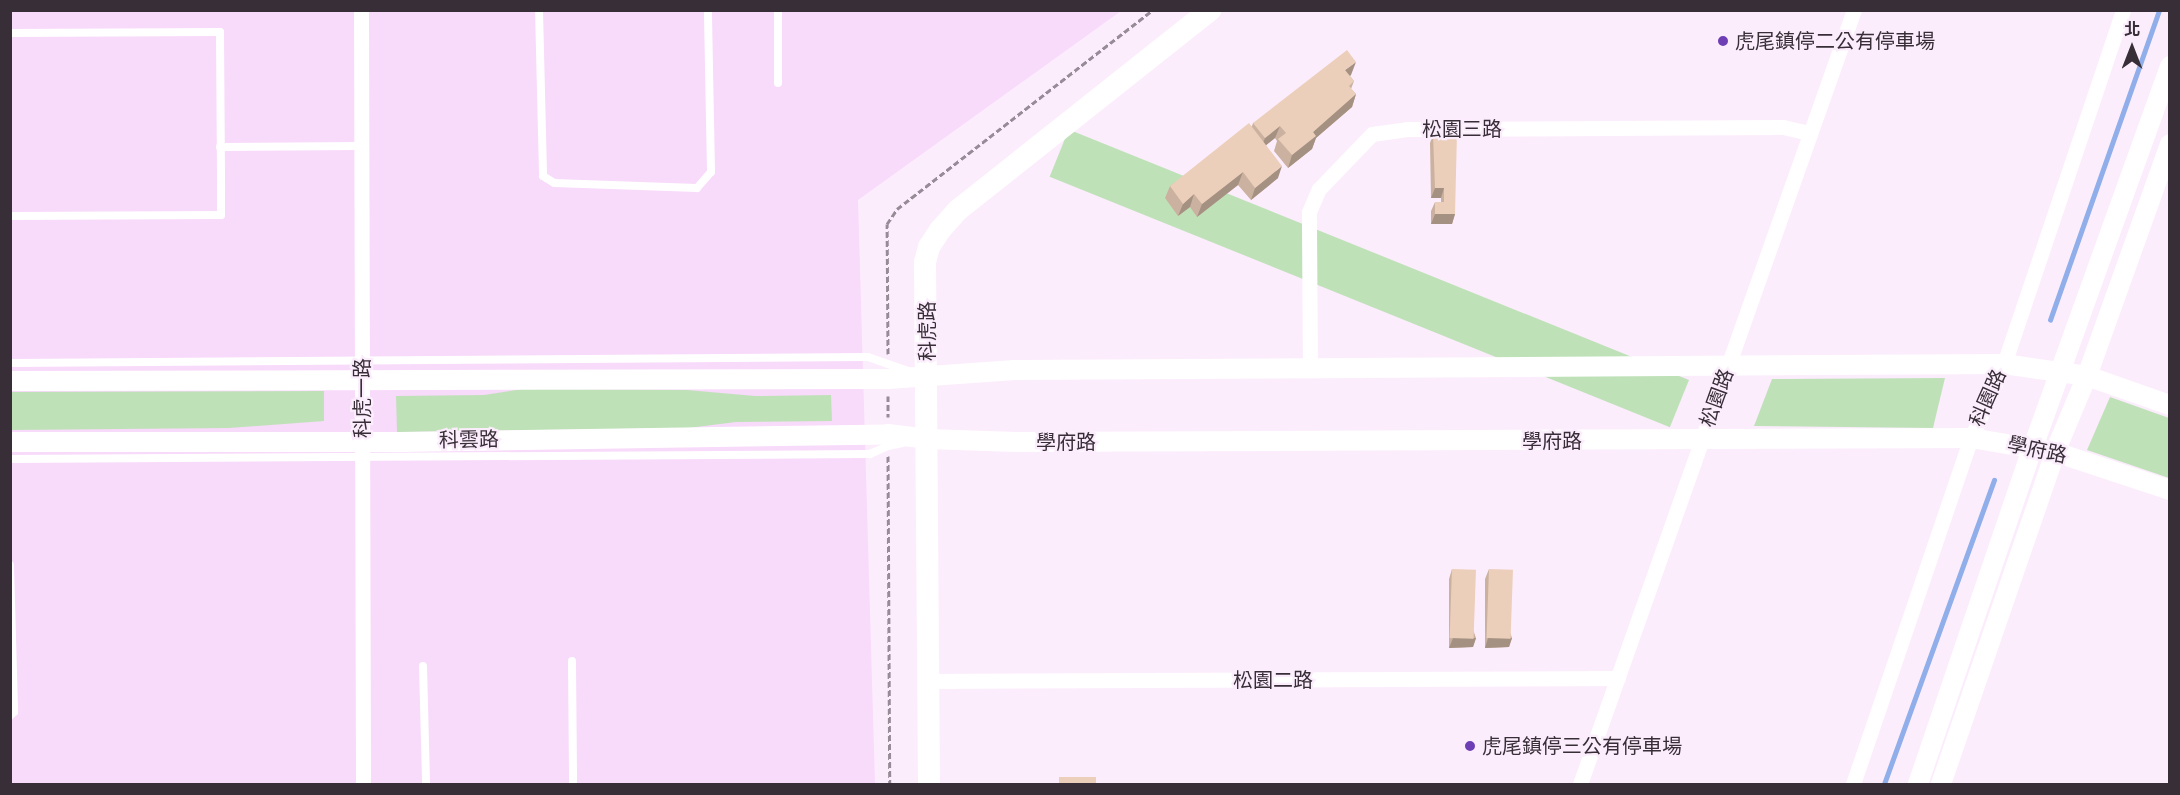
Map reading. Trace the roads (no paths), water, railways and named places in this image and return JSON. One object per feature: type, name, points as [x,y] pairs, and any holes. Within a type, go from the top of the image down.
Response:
[{"type":"main road","name":"科虎路","points":[[929,784],[925,262],[929,247],[940,230],[958,210],[1210,10]]},
{"type":"street","name":"科虎一路","points":[[361,10],[363,784]]},
{"type":"street","name":"松園路","points":[[1580,784],[1854,10]]},
{"type":"street","name":"科園路","points":[[1853,784],[1971,438],[2004,364],[2123,10]]},
{"type":"street","points":[[1918,784],[2033,447],[2169,66]]},
{"type":"street","name":"松園三路","points":[[1310,370],[1309,212],[1319,189],[1372,134],[1407,129],[1771,127],[1810,133]]},
{"type":"street","points":[[1941,784],[2055,452],[2087,376],[2169,144]]},
{"type":"street","points":[[10,381],[362,372],[927,376],[1015,370],[2004,364],[2087,376],[2169,405]]},
{"type":"street","name":"科雲路","points":[[10,442],[362,449],[888,434],[927,439]]},
{"type":"street","name":"學府路","points":[[927,439],[1016,442],[1971,438],[2055,452],[2169,490]]},
{"type":"street","name":"松園二路","points":[[928,681],[1618,678]]},
{"type":"lane","points":[[539,10],[543,176],[554,183],[697,188],[711,172],[712,165],[708,10]]},
{"type":"lane","points":[[778,10],[778,83]]},
{"type":"lane","points":[[10,33],[220,32],[220,215],[10,216]]},
{"type":"lane","points":[[220,147],[361,147]]},
{"type":"lane","points":[[10,363],[362,372]]},
{"type":"lane","points":[[10,459],[362,449]]},
{"type":"lane","points":[[10,565],[14,712],[10,716]]},
{"type":"lane","points":[[572,661],[573,784]]},
{"type":"lane","points":[[423,666],[426,784]]},
{"type":"waterway","points":[[2050,320],[2159,10]]},
{"type":"waterway","points":[[1884,784],[1994,480]]},
{"type":"place","name":"虎尾鎮停二公有停車場","points":[[1723,41]]},
{"type":"place","name":"虎尾鎮停三公有停車場","points":[[1470,746]]}]
